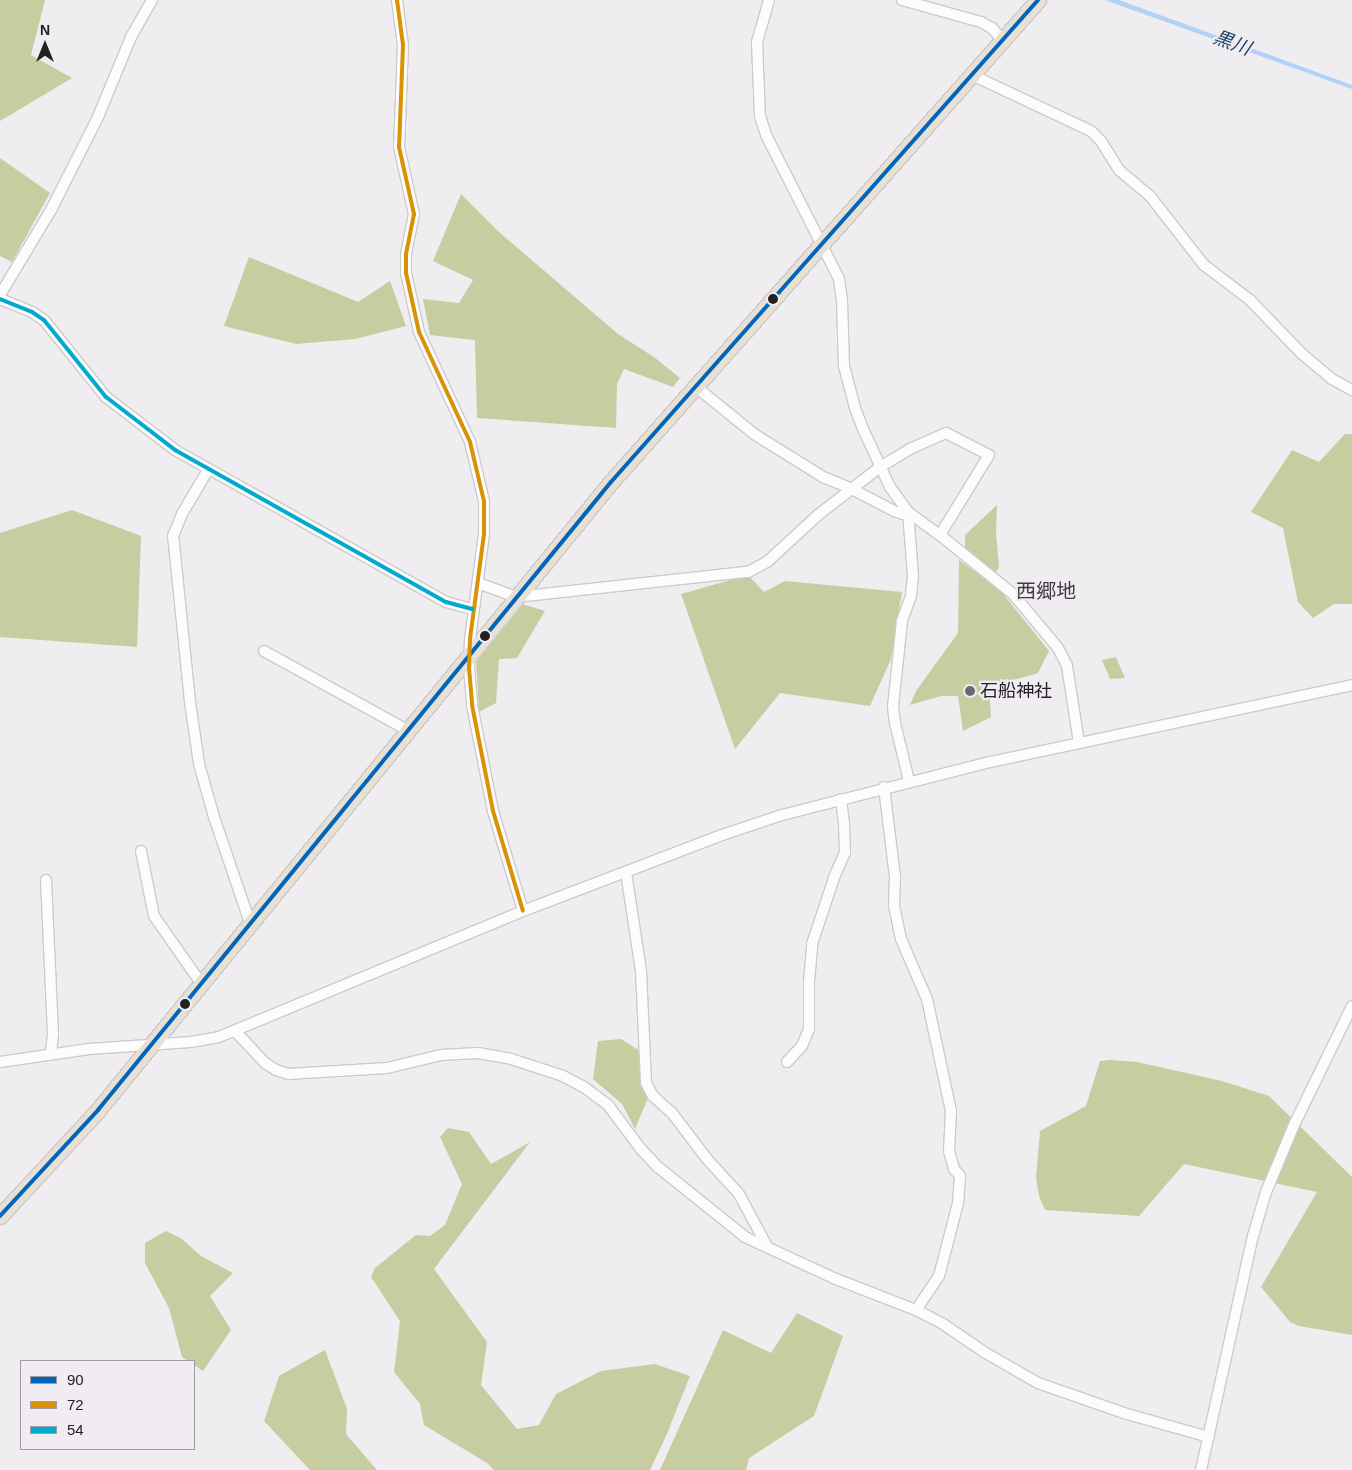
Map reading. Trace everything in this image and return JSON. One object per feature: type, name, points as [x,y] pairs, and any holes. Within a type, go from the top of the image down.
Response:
[{"type":"highway","points":[[0,1216],[98,1110],[611,482],[1038,0]]},
{"type":"street","points":[[152,0],[131,37],[98,117],[56,200],[0,297],[32,312],[44,320],[115,405],[175,450],[446,602],[472,609]]},
{"type":"street","points":[[397,0],[403,45],[399,148],[414,214],[406,254],[406,273],[420,332],[430,360],[460,417],[470,442],[484,501],[484,534],[478,583],[472,609],[470,655],[472,705],[493,811],[523,911]]},
{"type":"street","points":[[769,0],[757,42],[760,116],[766,135],[839,279],[841,289],[842,344],[853,400],[880,467],[896,497],[908,512],[940,534],[1014,594],[1064,655],[1079,743]]},
{"type":"street","points":[[902,0],[981,22],[992,28],[1002,40]]},
{"type":"street","points":[[972,75],[1091,131],[1101,141],[1119,170],[1150,196],[1204,265],[1250,300],[1301,353],[1329,377],[1352,390]]},
{"type":"street","points":[[695,386],[754,434],[823,477],[850,488],[894,511],[903,514],[908,512]]},
{"type":"street","points":[[478,583],[516,597],[748,572],[767,562],[797,533],[850,488],[912,448],[946,433],[989,455],[940,534]]},
{"type":"street","points":[[208,470],[177,526],[174,536],[174,553],[190,702],[199,764],[215,820],[250,923]]},
{"type":"street","points":[[908,512],[913,576],[911,596],[902,621],[893,707],[909,781]]},
{"type":"street","points":[[264,651],[407,730]]},
{"type":"street","points":[[0,1062],[51,1053],[206,1040],[234,1031],[523,911],[782,814],[909,781],[1352,685]]},
{"type":"street","points":[[884,787],[895,877],[894,906],[901,940],[927,999],[951,1111],[949,1151],[954,1169],[960,1176],[958,1203],[939,1276],[916,1310]]},
{"type":"street","points":[[787,1062],[802,1046],[809,1029],[809,982],[812,944],[834,875],[845,853],[841,799]]},
{"type":"street","points":[[142,851],[154,916],[201,983]]},
{"type":"street","points":[[626,872],[641,971],[646,1083],[653,1096],[672,1113],[707,1159],[739,1194],[768,1248]]},
{"type":"street","points":[[46,880],[53,1034],[51,1053]]},
{"type":"street","points":[[1201,1470],[1253,1236],[1266,1192],[1288,1138],[1352,1006]]},
{"type":"street","points":[[234,1031],[265,1063],[276,1070],[288,1074],[387,1068],[441,1055],[478,1052],[511,1059],[563,1076],[584,1087],[608,1106],[640,1148],[673,1180],[745,1237],[836,1279],[916,1310],[943,1324],[984,1352],[1038,1383],[1135,1416],[1209,1437]]},
{"type":"green space","points":[[0,0],[45,0],[31,55],[72,78],[0,121]]},
{"type":"green space","points":[[0,158],[50,193],[12,262],[0,256]]},
{"type":"green space","points":[[461,194],[499,232],[618,334],[654,357],[680,378],[673,387],[624,369],[617,384],[616,428],[477,418],[475,340],[430,335],[423,299],[459,303],[473,280],[433,261]]},
{"type":"green space","points":[[249,257],[358,302],[390,281],[406,326],[355,339],[296,344],[224,326]]},
{"type":"green space","points":[[1345,434],[1352,434],[1352,604],[1334,604],[1313,618],[1298,602],[1283,528],[1251,512],[1292,450],[1319,462]]},
{"type":"green space","points":[[997,505],[996,532],[999,567],[995,573],[965,551],[965,535]]},
{"type":"green space","points":[[72,510],[141,536],[137,647],[0,637],[0,533]]},
{"type":"green space","points":[[959,560],[1000,590],[1049,651],[1038,673],[989,687],[991,717],[963,731],[958,696],[941,696],[910,705],[916,691],[958,633]]},
{"type":"green space","points":[[748,575],[764,592],[785,581],[902,592],[891,659],[870,706],[780,693],[735,749],[681,594]]},
{"type":"green space","points":[[519,603],[545,611],[517,658],[499,659],[496,703],[479,712],[476,660]]},
{"type":"green space","points":[[1116,657],[1125,678],[1110,679],[1102,660]]},
{"type":"green space","points":[[621,1039],[640,1051],[648,1098],[635,1129],[622,1104],[593,1079],[598,1041]]},
{"type":"green space","points":[[1100,1061],[1137,1062],[1222,1081],[1269,1096],[1352,1177],[1352,1335],[1299,1326],[1290,1322],[1261,1287],[1317,1192],[1184,1164],[1139,1216],[1045,1210],[1039,1196],[1036,1178],[1040,1131],[1086,1106]]},
{"type":"green space","points":[[448,1128],[469,1132],[491,1164],[530,1142],[434,1269],[487,1342],[481,1385],[517,1429],[539,1425],[556,1394],[601,1371],[655,1364],[690,1376],[650,1470],[494,1470],[487,1463],[424,1425],[420,1404],[394,1372],[400,1321],[371,1277],[375,1268],[416,1235],[430,1236],[445,1225],[462,1184],[440,1137]]},
{"type":"green space","points":[[166,1231],[182,1239],[201,1256],[233,1273],[210,1296],[231,1330],[203,1371],[195,1366],[195,1360],[186,1360],[182,1357],[169,1308],[145,1263],[145,1243]]},
{"type":"green space","points":[[797,1313],[843,1336],[814,1416],[749,1458],[746,1470],[660,1470],[723,1330],[771,1353]]},
{"type":"green space","points":[[325,1350],[347,1409],[346,1434],[377,1470],[310,1470],[264,1421],[279,1376]]},
{"type":"water","name":"黒川","points":[[1105,0],[1119,0],[1352,85],[1352,89]]},
{"type":"transit line","name":"72","points":[[397,0],[403,45],[399,147],[414,214],[406,254],[406,273],[419,332],[470,442],[484,501],[484,534],[470,639],[469,668],[472,705],[493,811],[523,911]]},
{"type":"transit line","name":"90","points":[[0,1216],[98,1110],[611,482],[1038,0]]},
{"type":"transit line","name":"54","points":[[0,299],[32,312],[44,320],[106,397],[175,450],[446,602],[472,609]]},
{"type":"place","name":"石船神社","points":[[970,691]]},
{"type":"district","name":"西郷地","points":[[1046,591]]}]
